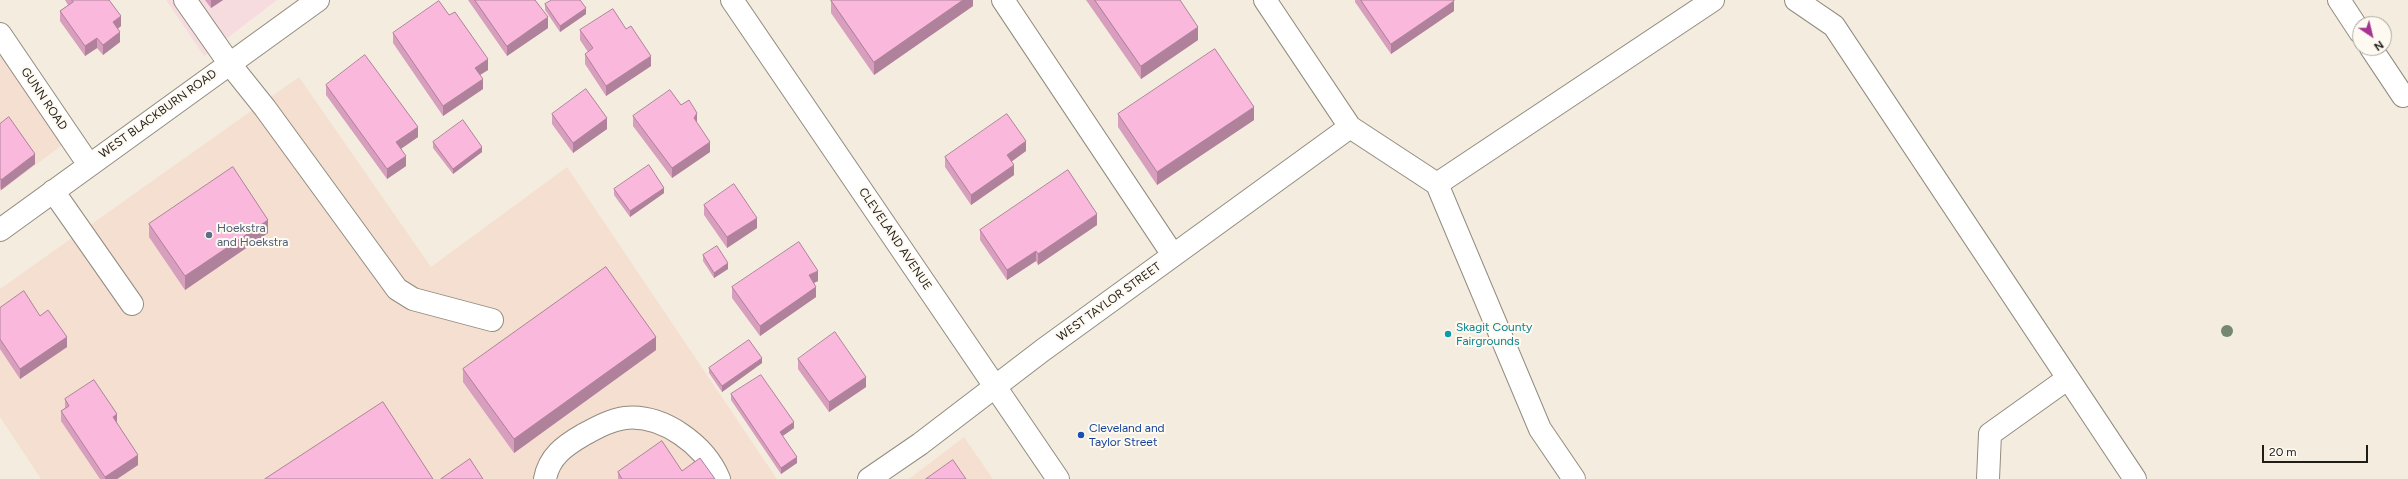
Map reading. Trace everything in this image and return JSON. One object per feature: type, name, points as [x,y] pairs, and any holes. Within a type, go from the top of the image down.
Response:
[{"type":"street","points":[[185,0],[229,63],[265,108],[397,289],[412,299],[492,320]]},
{"type":"street","name":"WEST BLACKBURN ROAD","points":[[0,230],[89,164],[318,0]]},
{"type":"street","name":"CLEVELAND AVENUE","points":[[732,0],[1058,479]]},
{"type":"street","points":[[1003,0],[1173,255]]},
{"type":"street","points":[[1264,0],[1350,127],[1437,184],[1540,429],[1574,479]]},
{"type":"street","points":[[1437,184],[1713,0]]},
{"type":"street","points":[[1796,0],[1834,26],[2067,379],[2135,479]]},
{"type":"street","points":[[2339,0],[2352,20]]},
{"type":"street","name":"GUNN ROAD","points":[[0,34],[89,164]]},
{"type":"street","points":[[2376,56],[2403,96]]},
{"type":"street","name":"WEST TAYLOR STREET","points":[[869,479],[920,444],[1173,255],[1350,127]]},
{"type":"street","points":[[53,191],[132,304]]},
{"type":"street","points":[[1988,479],[1990,434],[2067,379]]},
{"type":"street","points":[[545,479],[552,458],[563,447],[602,425],[625,418],[649,420],[667,426],[683,436],[704,454],[719,479]]},
{"type":"shaded area","points":[[166,0],[277,0],[204,56]]},
{"type":"shaded area","points":[[0,54],[62,145],[0,192]]},
{"type":"shaded area","points":[[299,77],[431,267],[567,167],[777,479],[41,479],[0,417],[0,289]]},
{"type":"shaded area","points":[[964,437],[993,479],[909,479]]},
{"type":"building","points":[[72,0],[109,0],[121,16],[113,22],[120,32],[103,45],[97,38],[85,46],[60,11],[73,2]]},
{"type":"building","points":[[475,0],[535,0],[548,17],[507,46]]},
{"type":"building","points":[[552,0],[580,0],[586,8],[560,26],[545,4]]},
{"type":"building","points":[[831,0],[963,0],[874,62]]},
{"type":"building","points":[[1095,0],[1180,0],[1198,27],[1141,66]]},
{"type":"building","points":[[1361,0],[1454,0],[1454,1],[1391,44]]},
{"type":"building","points":[[439,1],[449,15],[455,12],[488,59],[475,68],[483,79],[443,106],[393,33]]},
{"type":"building","points":[[613,9],[626,29],[631,26],[651,56],[606,86],[585,54],[593,48],[580,30]]},
{"type":"building","points":[[1215,49],[1254,107],[1157,172],[1118,114]]},
{"type":"building","points":[[365,55],[418,127],[396,142],[406,156],[387,169],[326,85]]},
{"type":"building","points":[[586,89],[607,118],[573,143],[552,114]]},
{"type":"building","points":[[670,90],[681,105],[689,100],[697,113],[694,118],[710,142],[672,168],[633,116]]},
{"type":"building","points":[[1007,114],[1026,141],[1007,155],[1014,165],[971,195],[945,157]]},
{"type":"building","points":[[9,117],[35,154],[1,180],[0,124]]},
{"type":"building","points":[[463,120],[482,147],[453,169],[433,142]]},
{"type":"building","points":[[649,165],[664,188],[630,211],[614,189]]},
{"type":"building","name":"Hoekstra and Hoekstra","points":[[233,167],[268,220],[185,276],[149,224]]},
{"type":"building","points":[[1068,170],[1097,214],[1038,254],[1036,251],[1007,270],[980,230]]},
{"type":"building","points":[[734,184],[757,218],[727,237],[704,205]]},
{"type":"building","points":[[799,242],[818,271],[809,275],[816,287],[760,326],[732,287]]},
{"type":"building","points":[[717,246],[728,263],[714,273],[703,255]]},
{"type":"building","points":[[606,267],[656,337],[514,439],[463,369]]},
{"type":"building","points":[[24,291],[40,316],[48,310],[67,337],[20,369],[0,339],[0,308]]},
{"type":"building","points":[[835,332],[866,377],[829,402],[798,359]]},
{"type":"building","points":[[749,340],[762,358],[722,386],[709,368]]},
{"type":"building","points":[[761,375],[794,422],[780,432],[797,457],[781,468],[731,394]]},
{"type":"building","points":[[94,380],[117,414],[113,417],[138,455],[105,477],[61,411],[69,406],[65,399]]},
{"type":"building","points":[[383,402],[433,479],[265,479]]},
{"type":"building","points":[[662,441],[682,471],[700,458],[715,479],[622,479],[618,472]]},
{"type":"building","points":[[470,459],[483,479],[441,479]]},
{"type":"building","points":[[953,460],[966,479],[926,479]]},
{"type":"place","name":"Hoekstra and Hoekstra","points":[[209,235]]},
{"type":"place","name":"Skagit County Fairgrounds","points":[[1448,334]]},
{"type":"place","name":"Cleveland and Taylor Street","points":[[1081,435]]}]
